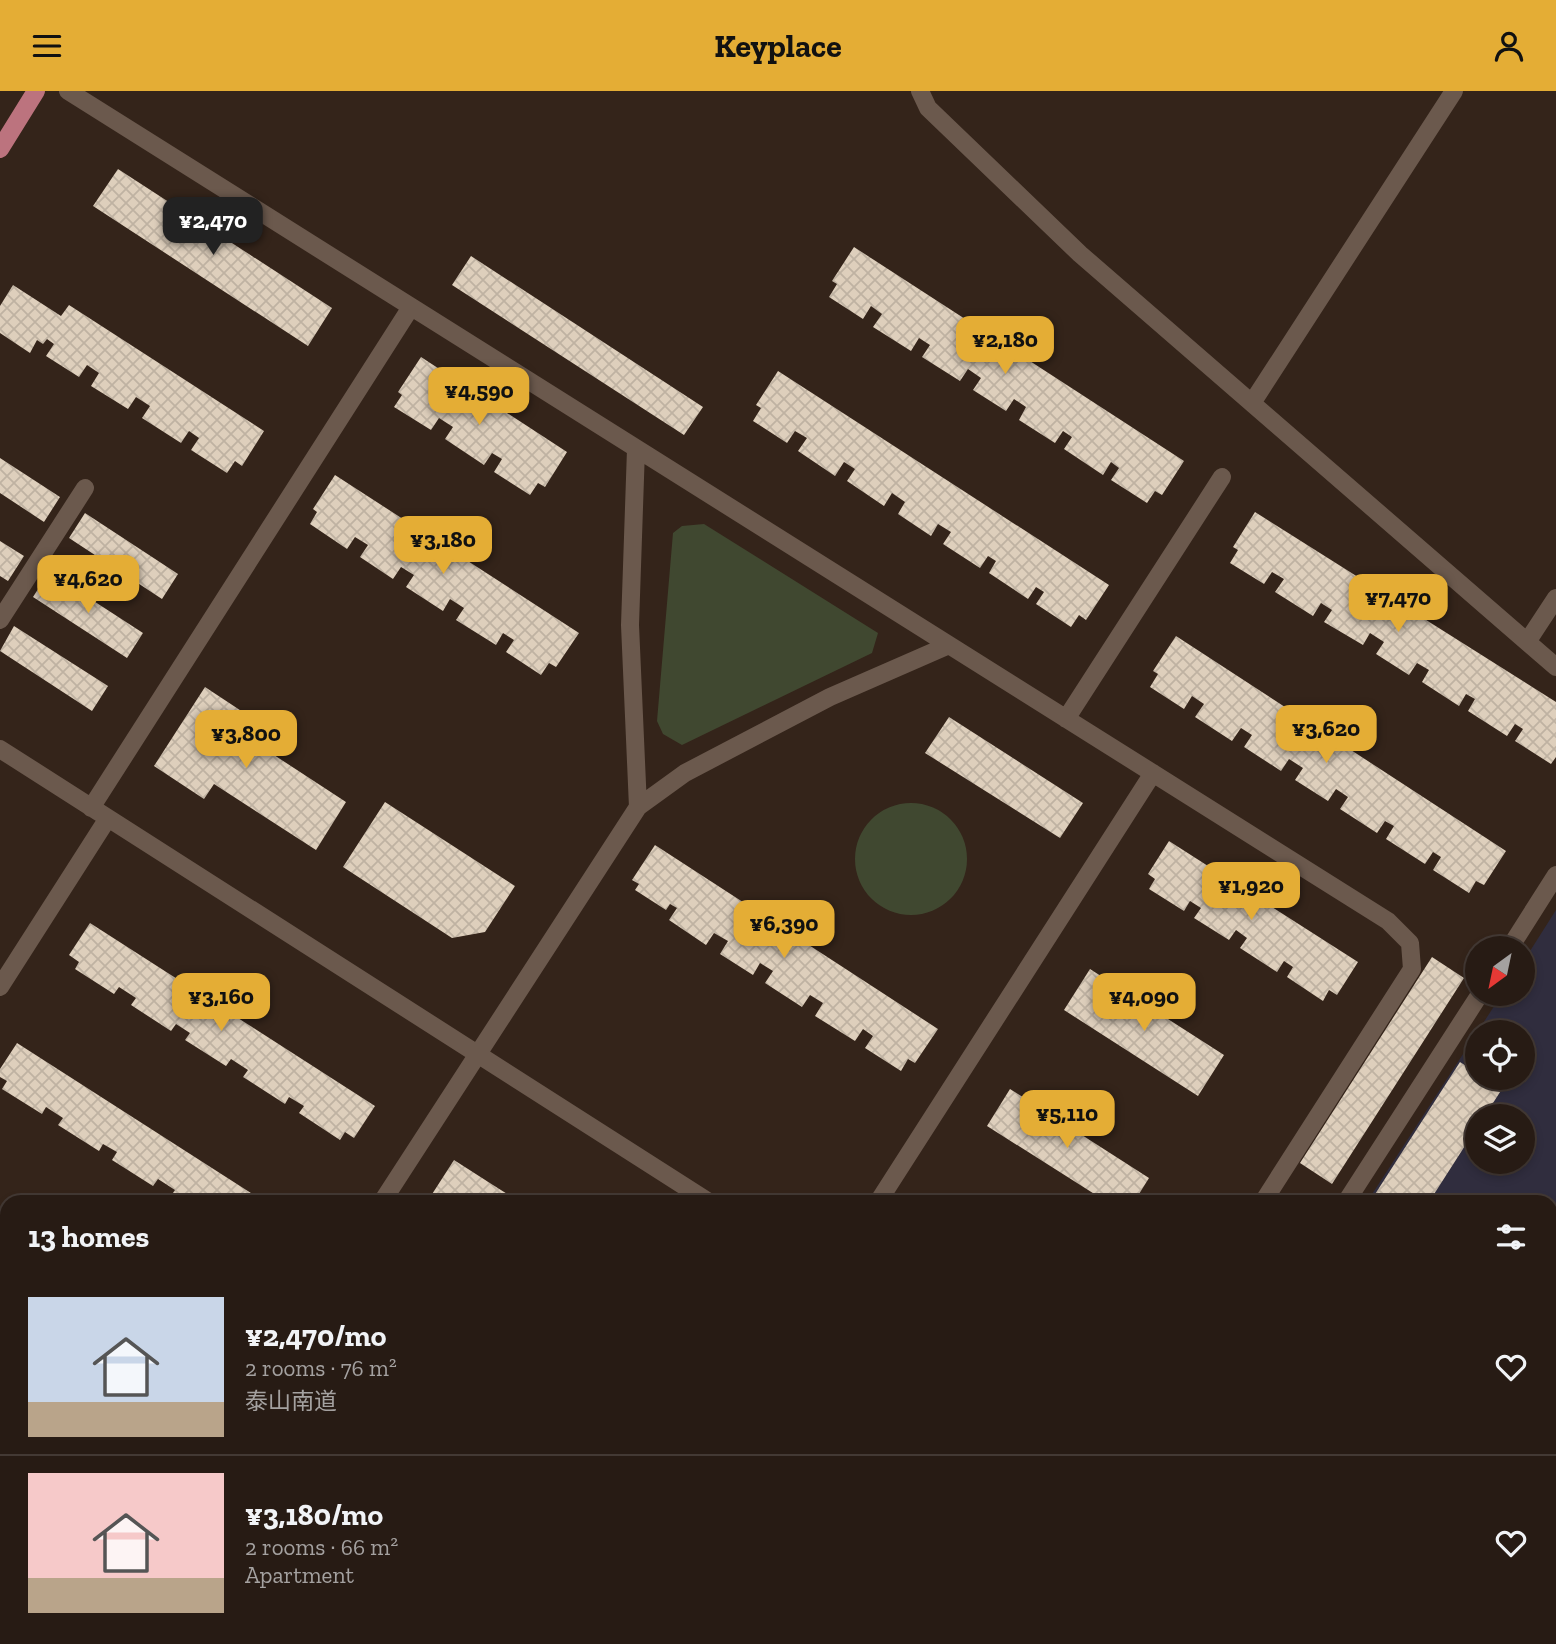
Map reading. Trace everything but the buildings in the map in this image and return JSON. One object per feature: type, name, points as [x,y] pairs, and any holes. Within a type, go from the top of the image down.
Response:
[{"type":"main road","points":[[0,149],[36,91]]},
{"type":"street","points":[[68,91],[1388,921],[1410,943],[1412,969],[1267,1195]]},
{"type":"street","points":[[920,91],[928,109],[1080,254],[1556,667]]},
{"type":"street","points":[[1252,403],[1454,91]]},
{"type":"street","points":[[91,807],[411,307]]},
{"type":"street","points":[[636,449],[630,625],[638,807]]},
{"type":"street","points":[[1066,719],[1222,477]]},
{"type":"street","points":[[0,620],[85,488]]},
{"type":"street","points":[[1527,642],[1556,598]]},
{"type":"street","points":[[386,1195],[638,807],[685,773],[830,697],[949,645]]},
{"type":"street","points":[[0,749],[698,1195]]},
{"type":"street","points":[[882,1195],[1153,773]]},
{"type":"street","points":[[0,987],[108,818]]},
{"type":"street","points":[[1517,936],[1556,875]]},
{"type":"street","points":[[1350,1195],[1471,1006]]},
{"type":"shaded area","points":[[1556,910],[1556,1195],[1372,1195],[1465,1051],[1465,1090],[1535,1090],[1535,1020],[1485,1020],[1494,1006],[1535,1006],[1535,943]]},
{"type":"green space","points":[[704,524],[878,633],[872,653],[682,745],[663,734],[657,721],[673,533],[682,526]]},
{"type":"green space","points":[[911,803],[933,807],[951,819],[963,837],[967,859],[963,881],[951,899],[933,911],[911,915],[889,911],[871,899],[859,881],[855,859],[859,837],[871,819],[889,807]]}]
